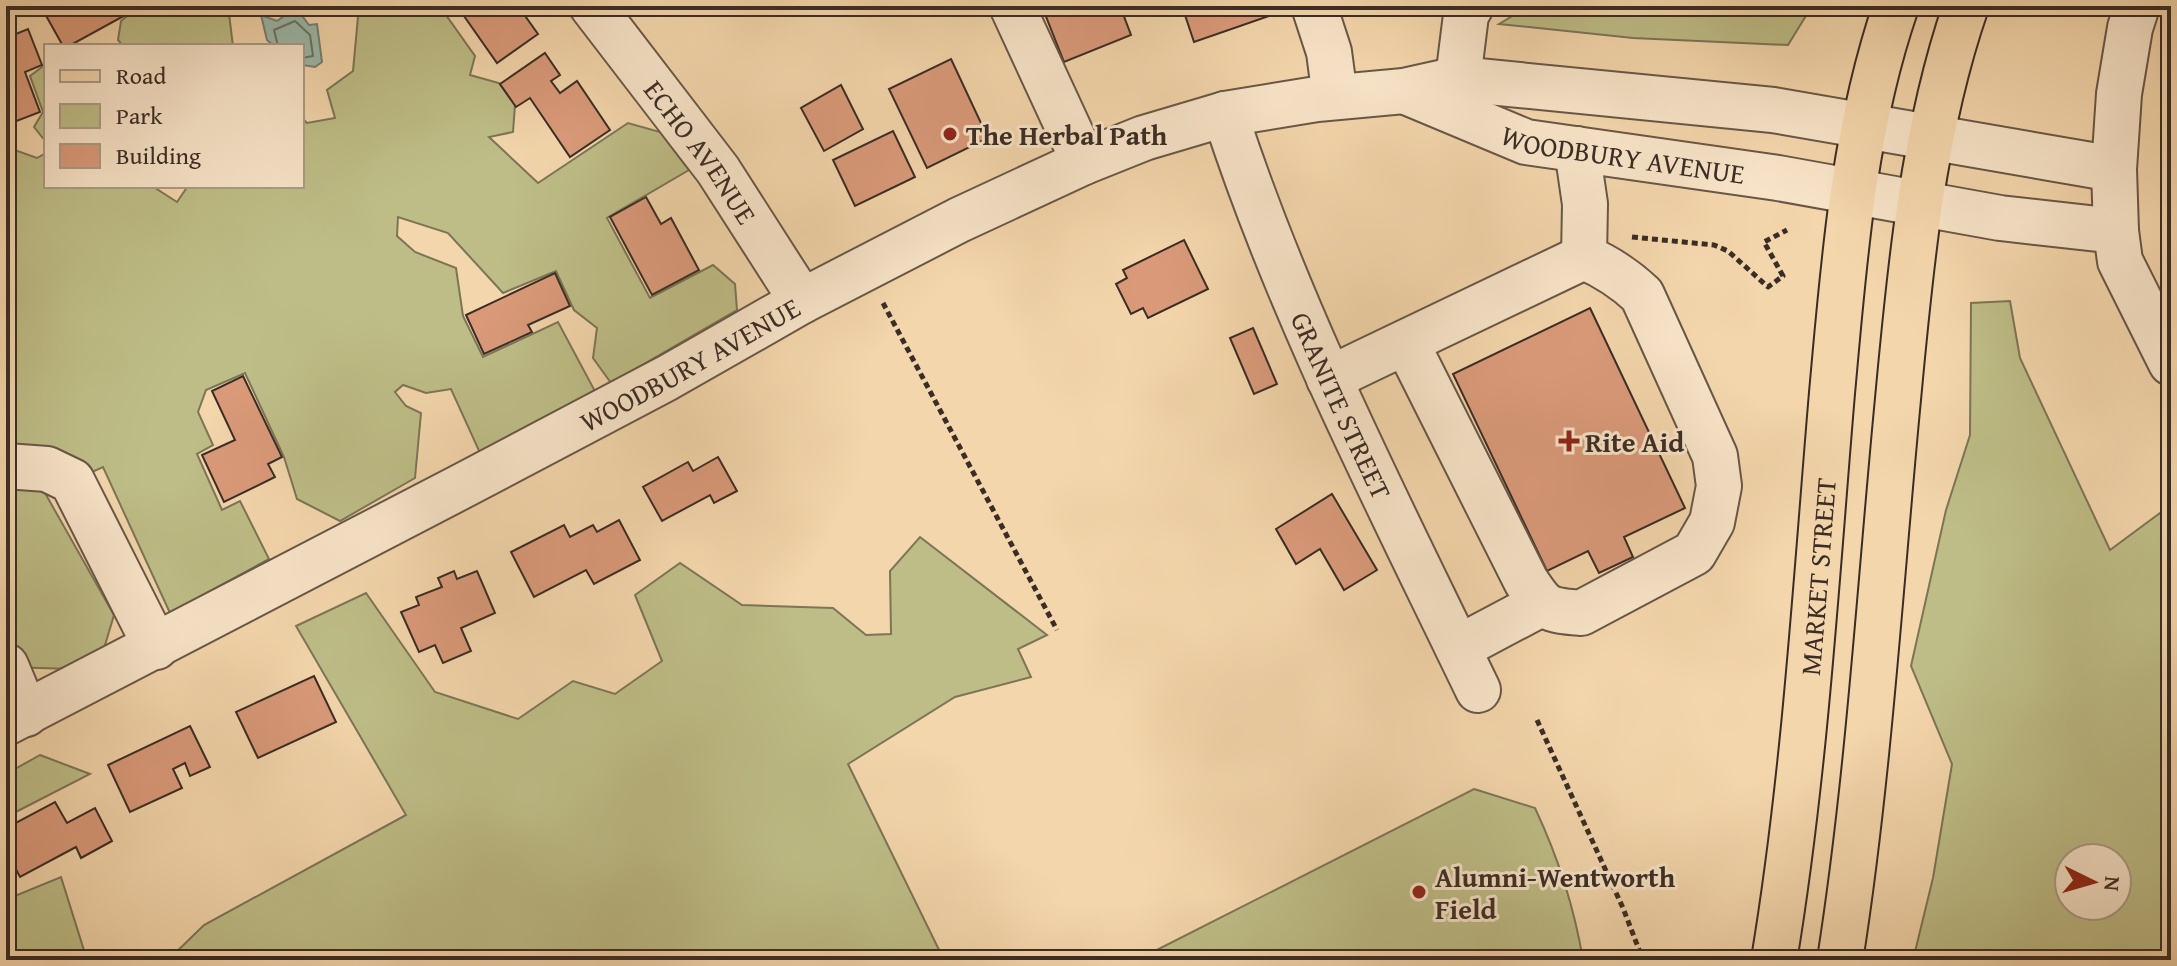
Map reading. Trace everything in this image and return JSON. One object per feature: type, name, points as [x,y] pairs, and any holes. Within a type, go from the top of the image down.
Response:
[{"type":"main road","points":[[1852,192],[1881,49],[1896,6]]},
{"type":"main road","points":[[1840,960],[1856,844],[1910,275],[1944,78],[1966,6]]},
{"type":"main road","name":"MARKET STREET","points":[[1774,960],[1798,775],[1852,192]]},
{"type":"street","name":"ECHO AVENUE","points":[[592,6],[718,170],[802,301]]},
{"type":"street","points":[[1012,6],[1084,162]]},
{"type":"street","points":[[1314,6],[1329,52],[1335,97]]},
{"type":"street","points":[[1458,79],[1466,15],[1471,6]]},
{"type":"street","points":[[2137,6],[2123,61],[2114,169],[2116,231],[2120,261],[2171,363]]},
{"type":"street","name":"WOODBURY AVENUE","points":[[16,719],[667,378],[802,301],[959,220],[1144,138],[1225,114],[1335,97],[1404,91],[1458,79],[1773,110],[2114,169]]},
{"type":"street","name":"WOODBURY AVENUE","points":[[1404,91],[1526,142],[2000,218],[2116,231]]},
{"type":"street","name":"GRANITE STREET","points":[[1225,114],[1245,173],[1329,379],[1478,690]]},
{"type":"street","points":[[1577,149],[1596,263]]},
{"type":"street","points":[[1329,379],[1406,342],[1596,263],[1625,278],[1642,295],[1715,456],[1719,486],[1712,522],[1694,553],[1581,613],[1561,611],[1541,604],[1526,581],[1406,342]]},
{"type":"street","points":[[6,466],[47,469],[72,481],[156,647]]},
{"type":"street","points":[[1458,648],[1541,604]]},
{"type":"street","points":[[6,666],[16,719]]},
{"type":"path","points":[[1596,263],[1623,238],[1673,239],[1714,245],[1728,251],[1768,287],[1783,276],[1764,242],[1787,230]]},
{"type":"path","points":[[882,302],[1057,630]]},
{"type":"path","points":[[1537,720],[1623,908],[1643,960]]},
{"type":"green space","points":[[129,6],[228,6],[233,44],[121,44],[118,40],[121,21],[132,12]]},
{"type":"green space","points":[[359,6],[444,6],[446,15],[475,56],[470,75],[499,83],[515,105],[513,132],[489,137],[538,183],[628,123],[660,132],[689,170],[607,218],[650,298],[713,265],[735,284],[737,310],[611,383],[593,358],[597,328],[574,310],[556,271],[503,293],[448,233],[398,217],[397,236],[415,252],[456,268],[463,316],[483,357],[558,322],[597,395],[480,453],[451,389],[426,393],[403,385],[395,392],[406,406],[421,413],[415,478],[340,521],[297,499],[284,457],[245,373],[206,390],[198,412],[213,445],[197,454],[222,510],[240,501],[269,559],[170,613],[103,467],[45,493],[114,615],[102,655],[73,669],[6,667],[6,147],[37,158],[44,154],[44,188],[155,188],[177,202],[187,188],[304,188],[304,120],[307,123],[335,118],[327,90],[353,71]]},
{"type":"green space","points":[[1529,6],[1812,6],[1788,45],[1633,38],[1499,24]]},
{"type":"green space","points":[[44,66],[44,140],[34,127],[43,112],[30,76]]},
{"type":"green space","points":[[2010,301],[2020,358],[2110,550],[2160,513],[2171,535],[2171,960],[1913,960],[1933,878],[1952,764],[1911,666],[1946,510],[1970,435],[1971,303]]},
{"type":"green space","points":[[920,537],[1047,635],[1018,649],[1031,677],[955,697],[848,764],[944,960],[168,960],[204,925],[406,815],[296,626],[366,593],[435,692],[518,719],[573,681],[615,694],[662,661],[635,595],[680,563],[742,605],[833,608],[866,635],[891,634],[890,571]]},
{"type":"green space","points":[[40,755],[90,774],[6,817],[6,774]]},
{"type":"green space","name":"Alumni-Wentworth Field","points":[[1474,789],[1535,808],[1564,882],[1583,960],[1137,960]]},
{"type":"green space","points":[[61,877],[87,960],[6,960],[6,879],[15,896]]},
{"type":"water","points":[[290,12],[300,13],[309,25],[317,24],[322,62],[315,67],[304,65],[304,44],[272,44],[267,40],[261,15],[277,21]]},
{"type":"building","points":[[54,6],[128,6],[131,12],[73,44],[62,44],[44,12]]},
{"type":"building","points":[[457,6],[518,6],[538,34],[497,63]]},
{"type":"building","points":[[1064,6],[1120,6],[1131,35],[1064,62],[1045,14]]},
{"type":"building","points":[[1182,6],[1269,6],[1272,15],[1194,42]]},
{"type":"building","points":[[28,29],[42,65],[25,72],[40,112],[6,125],[6,38]]},
{"type":"building","points":[[545,53],[560,75],[551,81],[560,93],[577,81],[610,130],[570,157],[530,98],[516,107],[500,84]]},
{"type":"building","points":[[951,59],[988,138],[927,168],[889,89]]},
{"type":"building","points":[[841,85],[863,129],[824,151],[801,108]]},
{"type":"building","points":[[893,131],[915,177],[855,206],[833,160]]},
{"type":"building","points":[[646,197],[661,224],[671,218],[699,270],[652,295],[610,217]]},
{"type":"building","points":[[1184,240],[1208,289],[1148,318],[1143,308],[1131,314],[1116,284],[1127,278],[1123,270]]},
{"type":"building","points":[[555,273],[570,306],[528,325],[532,332],[484,354],[466,315]]},
{"type":"building","name":"Rite Aid","points":[[1590,308],[1685,508],[1624,537],[1633,557],[1599,573],[1588,551],[1547,571],[1453,374]]},
{"type":"building","points":[[1253,328],[1277,384],[1254,394],[1230,338]]},
{"type":"building","points":[[243,376],[282,457],[268,464],[275,477],[224,502],[202,455],[235,440],[212,391]]},
{"type":"building","points":[[718,457],[737,491],[714,503],[710,495],[662,521],[643,487],[688,462],[693,471]]},
{"type":"building","points":[[1332,494],[1377,570],[1344,590],[1320,549],[1296,564],[1276,529]]},
{"type":"building","points":[[619,520],[640,560],[594,584],[586,570],[534,597],[511,552],[564,525],[570,537],[593,525],[597,532]]},
{"type":"building","points":[[454,571],[457,579],[477,571],[495,613],[461,628],[471,651],[443,663],[435,645],[419,652],[401,612],[419,605],[416,597],[442,587],[438,578]]},
{"type":"building","points":[[314,676],[336,722],[258,758],[236,712]]},
{"type":"building","points":[[190,726],[210,767],[190,776],[185,763],[173,769],[182,788],[130,812],[108,765]]},
{"type":"building","points":[[55,802],[67,823],[95,808],[112,841],[81,858],[76,847],[20,877],[6,850],[6,828]]},
{"type":"place","name":"The Herbal Path","points":[[950,134]]},
{"type":"place","name":"Rite Aid","points":[[1569,441]]},
{"type":"place","name":"Alumni-Wentworth Field","points":[[1419,892]]}]
